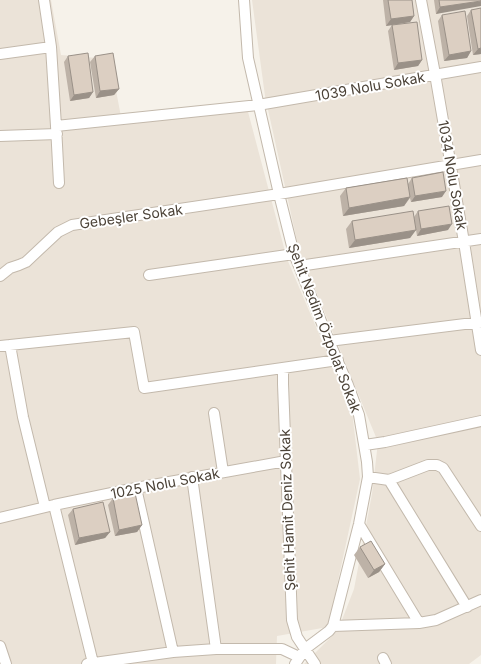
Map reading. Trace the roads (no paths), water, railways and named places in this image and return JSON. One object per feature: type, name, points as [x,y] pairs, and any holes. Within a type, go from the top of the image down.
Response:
[{"type":"street","points":[[44,0],[51,47],[59,183]]},
{"type":"street","name":"Şehit Nedim Özpolat Sokak","points":[[244,0],[248,58],[294,254],[348,385],[359,415],[365,445],[368,477],[359,524],[333,626]]},
{"type":"street","name":"1034 Nolu Sokak","points":[[421,0],[479,322],[481,350]]},
{"type":"street","points":[[0,54],[51,47]]},
{"type":"street","name":"1039 Nolu Sokak","points":[[0,136],[258,105],[481,66]]},
{"type":"street","name":"Gebeşler Sokak","points":[[0,276],[10,268],[26,262],[58,232],[72,225],[279,194],[481,160]]},
{"type":"street","points":[[299,266],[481,239]]},
{"type":"street","points":[[149,274],[294,254]]},
{"type":"street","points":[[329,341],[479,322]]},
{"type":"street","points":[[338,360],[144,388],[134,332],[5,346],[23,417],[50,506],[90,663],[173,652],[216,649],[282,649],[297,661],[305,649],[333,626],[419,623],[436,620],[481,600]]},
{"type":"street","name":"Şehit Hamit Deniz Sokak","points":[[283,368],[292,620],[297,637],[315,664]]},
{"type":"street","points":[[214,413],[223,472]]},
{"type":"street","points":[[365,445],[481,421]]},
{"type":"street","name":"1025 Nolu Sokak","points":[[0,518],[136,488],[286,461]]},
{"type":"street","points":[[368,477],[389,480],[428,465],[437,465],[443,468],[481,526]]},
{"type":"street","points":[[192,478],[216,649]]},
{"type":"street","points":[[389,480],[467,606]]},
{"type":"street","points":[[136,488],[173,652]]},
{"type":"street","points":[[359,524],[419,623]]},
{"type":"street","points":[[0,646],[6,664]]}]
